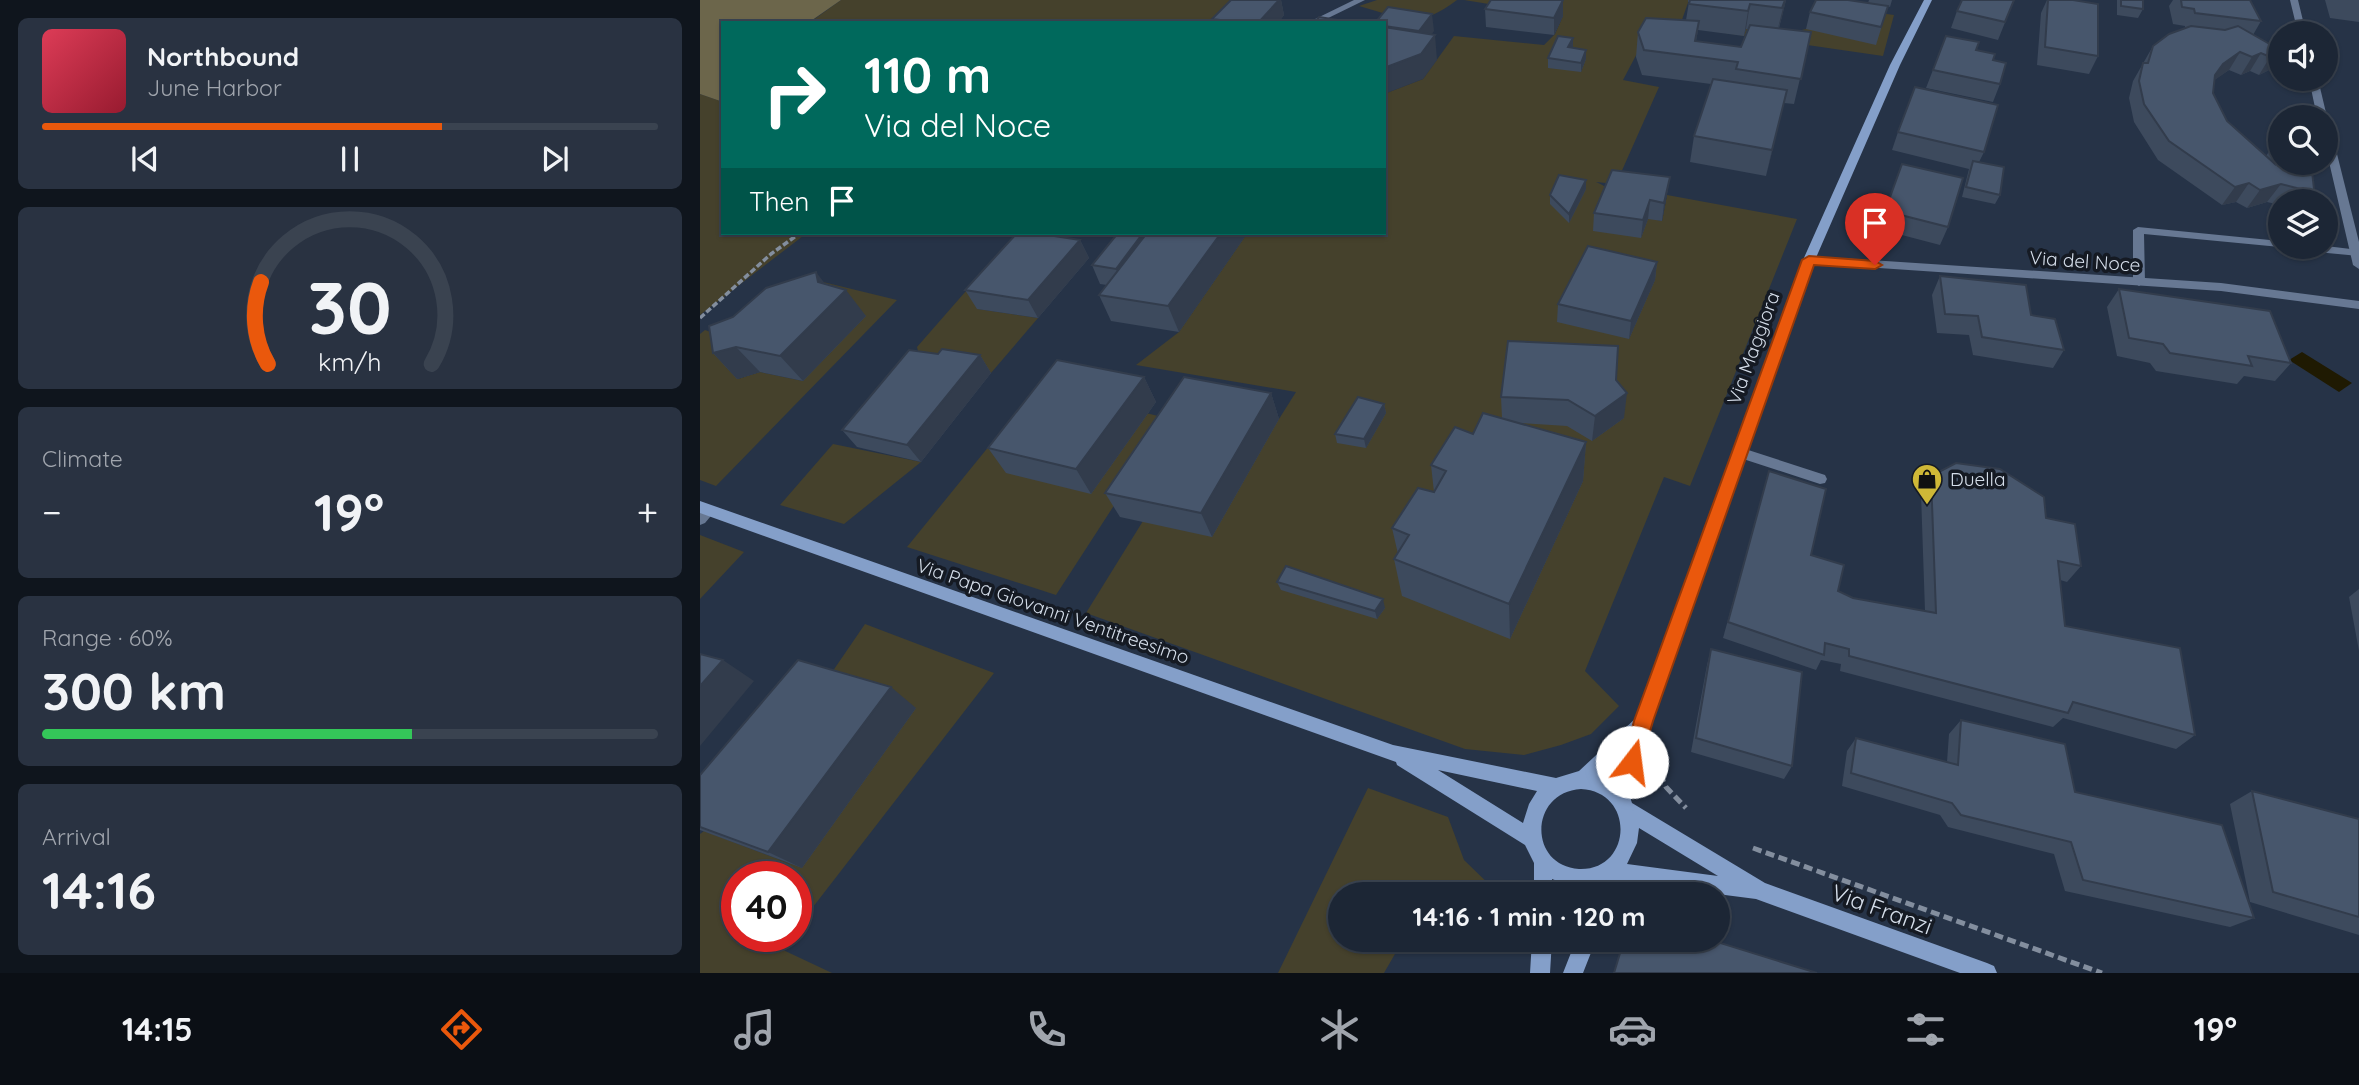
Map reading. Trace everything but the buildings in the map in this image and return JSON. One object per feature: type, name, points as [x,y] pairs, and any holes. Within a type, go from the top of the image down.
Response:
[{"type":"main road","name":"Via Maggiora","points":[[1623,806],[1643,721],[1809,260],[1895,65],[1928,0]]},
{"type":"main road","name":"Via Papa Giovanni Ventitreesimo","points":[[703,512],[1393,753],[1555,786]]},
{"type":"main road","name":"Via Maggiora","points":[[1583,780],[1643,721]]},
{"type":"main road","name":"Via Papa Giovanni Ventitreesimo","points":[[1393,753],[1533,839]]},
{"type":"main road","points":[[1583,780],[1605,787],[1623,806],[1629,840],[1619,861],[1602,880],[1570,877],[1555,871],[1543,860],[1533,839],[1535,808],[1555,786],[1583,780]]},
{"type":"main road","name":"Via Franzi","points":[[1623,806],[1760,891],[1987,973]]},
{"type":"main road","points":[[1543,860],[1543,882]]},
{"type":"main road","name":"Via Franzi","points":[[1602,880],[1760,891]]},
{"type":"main road","points":[[1540,973],[1541,952]]},
{"type":"main road","points":[[1573,973],[1581,952]]},
{"type":"street","points":[[1315,21],[1361,0]]},
{"type":"street","points":[[2294,0],[2299,21]]},
{"type":"street","points":[[2337,175],[2359,265]]},
{"type":"street","points":[[2139,282],[2138,230],[2268,243]]},
{"type":"street","points":[[2338,251],[2356,253]]},
{"type":"street","name":"Via del Noce","points":[[1809,260],[2221,287],[2359,305]]},
{"type":"street","points":[[1740,452],[1820,479]]},
{"type":"path","points":[[700,318],[771,254],[797,235]]},
{"type":"path","points":[[1744,845],[2102,973]]},
{"type":"shaded area","points":[[700,0],[841,0],[811,21],[721,21],[721,101],[700,94]]},
{"type":"shaded area","points":[[841,0],[1251,0],[1231,21],[812,21]]},
{"type":"shaded area","points":[[1377,0],[1457,0],[1431,15],[1410,19],[1359,6]]},
{"type":"shaded area","points":[[1464,0],[1689,0],[1679,28],[1643,42],[1623,80],[1659,87],[1616,184],[1596,182],[1644,215],[1662,221],[1667,195],[1797,219],[1690,486],[1664,477],[1585,671],[1619,706],[1591,734],[1561,745],[1524,755],[1465,749],[1086,613],[1143,521],[1279,419],[1296,392],[1136,365],[1179,332],[1246,235],[1386,235],[1386,93],[1423,79],[1454,36],[1544,45],[1555,34],[1563,16]]},
{"type":"shaded area","points":[[1814,4],[1894,15],[1883,56],[1698,29],[1701,19],[1793,32],[1806,29],[1815,13]]},
{"type":"shaded area","points":[[700,94],[721,101],[721,235],[804,235],[700,315]]},
{"type":"shaded area","points":[[1015,235],[1034,240],[978,309],[1038,318],[991,373],[955,367],[922,368],[917,347]]},
{"type":"shaded area","points":[[823,282],[897,300],[716,486],[700,480],[700,334],[705,330],[747,345],[733,352],[738,379],[760,372],[803,381],[838,308]]},
{"type":"shaded area","points":[[2302,352],[2352,383],[2339,392],[2289,360]]},
{"type":"shaded area","points":[[1038,386],[1170,419],[1056,595],[907,547]]},
{"type":"shaded area","points":[[833,444],[921,462],[844,524],[780,505]]},
{"type":"shaded area","points":[[700,535],[744,552],[700,599]]},
{"type":"shaded area","points":[[865,624],[994,673],[812,908],[812,861],[803,861],[826,681]]},
{"type":"shaded area","points":[[1368,788],[1448,817],[1464,860],[1487,882],[1328,882],[1328,952],[1396,952],[1384,973],[1278,973]]},
{"type":"shaded area","points":[[704,831],[783,861],[721,861],[721,952],[787,952],[832,973],[700,973],[700,834]]},
{"type":"place","name":"Duella","points":[[1927,506]]},
{"type":"route","points":[[1632,762],[1643,721],[1809,260],[1875,265]]}]
